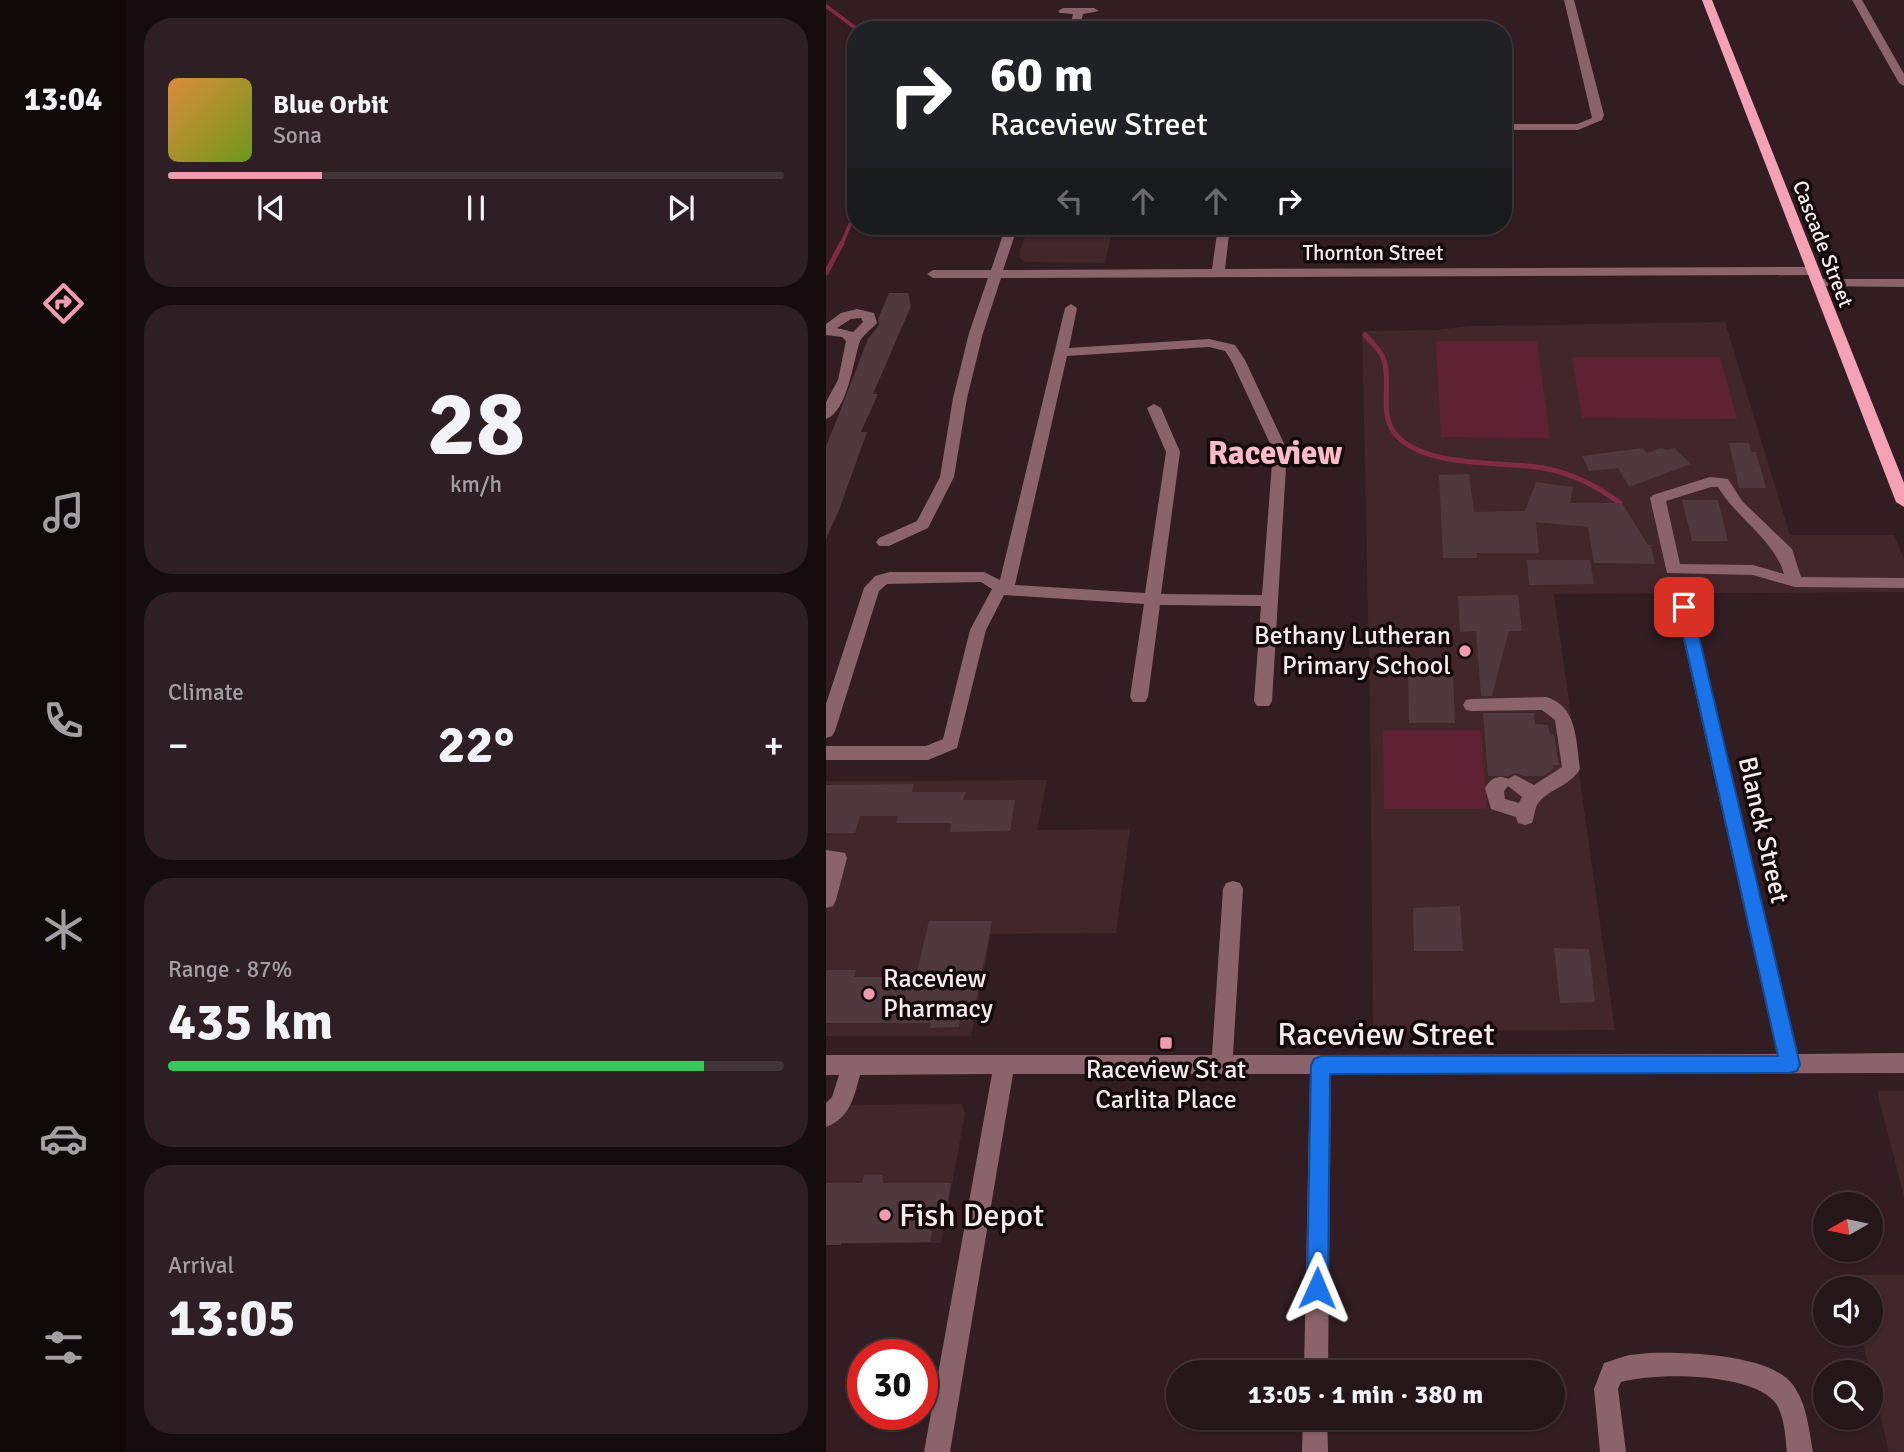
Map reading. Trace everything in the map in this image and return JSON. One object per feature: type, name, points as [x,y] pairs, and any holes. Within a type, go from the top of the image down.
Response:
[{"type":"main road","name":"Cascade Street","points":[[1707,0],[1903,496]]},
{"type":"street","points":[[1512,127],[1578,127],[1597,120],[1599,116],[1569,0]]},
{"type":"street","points":[[1857,0],[1904,83]]},
{"type":"street","points":[[1063,11],[1094,11]]},
{"type":"street","points":[[1076,21],[1079,11]]},
{"type":"street","points":[[884,542],[923,524],[947,477],[960,398],[976,333],[1009,235]]},
{"type":"street","points":[[1218,273],[1223,235]]},
{"type":"street","name":"Thornton Street","points":[[933,274],[1815,277],[1904,283]]},
{"type":"street","points":[[826,752],[928,753],[951,743],[978,630],[1004,588],[1072,308]]},
{"type":"street","points":[[826,331],[845,315],[857,313],[869,316],[870,323],[853,340],[845,380],[826,415]]},
{"type":"street","points":[[826,331],[846,333],[853,340]]},
{"type":"street","points":[[1061,352],[1209,343],[1230,348],[1280,450],[1263,701]]},
{"type":"street","points":[[1139,697],[1173,452],[1154,408]]},
{"type":"street","points":[[1795,582],[1786,552],[1736,504],[1723,482],[1710,482],[1658,498],[1673,569],[1753,570],[1795,582],[1904,583]]},
{"type":"street","points":[[826,730],[872,588],[881,580],[890,577],[984,577],[1004,588],[1153,599],[1269,601]]},
{"type":"street","name":"Blanck Street","points":[[1684,607],[1790,1065]]},
{"type":"street","points":[[1472,705],[1546,703],[1563,717],[1571,769],[1527,809]]},
{"type":"street","points":[[1508,782],[1526,788],[1527,809],[1497,804],[1494,788],[1508,782]]},
{"type":"street","points":[[826,858],[838,858],[826,900]]},
{"type":"street","points":[[1223,1066],[1233,889]]},
{"type":"street","name":"Raceview Street","points":[[826,1065],[1904,1063]]},
{"type":"street","points":[[826,1117],[841,1103],[852,1065]]},
{"type":"street","points":[[1316,1360],[1321,1065]]},
{"type":"street","points":[[937,1452],[1004,1066]]},
{"type":"street","points":[[1613,1452],[1606,1389],[1613,1372],[1627,1366],[1702,1366],[1762,1378],[1782,1391],[1793,1418],[1800,1452]]},
{"type":"street","points":[[1315,1430],[1315,1452]]},
{"type":"shaded area","points":[[1026,235],[1111,235],[1105,263],[1025,262],[1020,258]]},
{"type":"shaded area","name":"Bethany Lutheran Primary School","points":[[1725,322],[1790,535],[1894,535],[1904,559],[1904,592],[1554,594],[1615,1030],[1373,1031],[1362,331],[1436,330],[1469,326]]},
{"type":"shaded area","points":[[1436,341],[1537,341],[1550,438],[1441,437]]},
{"type":"shaded area","points":[[1572,357],[1720,357],[1737,419],[1582,418]]},
{"type":"shaded area","points":[[1383,730],[1481,730],[1487,809],[1384,809]]},
{"type":"shaded area","points":[[1047,780],[1037,830],[1130,829],[1116,933],[991,934],[971,1036],[826,1036],[826,781]]},
{"type":"shaded area","points":[[1877,1091],[1904,1091],[1904,1197]]},
{"type":"shaded area","points":[[962,1104],[965,1114],[941,1243],[826,1244],[826,1105]]},
{"type":"shaded area","points":[[1904,1275],[1904,1452],[1889,1452],[1883,1427],[1883,1360],[1867,1360],[1864,1346],[1883,1346],[1883,1276],[1847,1276]]},
{"type":"building","points":[[889,293],[908,293],[911,306],[873,394],[878,394],[861,432],[867,432],[826,539],[826,447],[868,339],[879,325],[878,319]]},
{"type":"building","points":[[1729,443],[1749,443],[1751,452],[1756,452],[1766,488],[1739,488]]},
{"type":"building","points":[[1642,448],[1647,453],[1661,448],[1674,448],[1691,464],[1629,487],[1618,468],[1589,471],[1582,456]]},
{"type":"building","points":[[1469,474],[1474,512],[1525,511],[1536,482],[1573,487],[1570,503],[1622,503],[1648,545],[1651,545],[1655,564],[1594,563],[1588,527],[1536,522],[1539,553],[1477,553],[1477,558],[1443,558],[1439,475]]},
{"type":"building","points":[[1682,500],[1718,500],[1728,541],[1692,541]]},
{"type":"building","points":[[1527,560],[1590,560],[1594,584],[1529,585]]},
{"type":"building","points":[[1518,595],[1522,631],[1509,631],[1492,696],[1481,696],[1476,631],[1460,632],[1458,596]]},
{"type":"building","points":[[1453,671],[1455,723],[1409,723],[1408,672]]},
{"type":"building","points":[[1483,713],[1534,713],[1535,724],[1548,725],[1550,734],[1554,734],[1559,765],[1553,765],[1554,769],[1543,776],[1523,776],[1516,773],[1508,776],[1488,776]]},
{"type":"building","points":[[914,784],[912,792],[966,792],[963,800],[1015,800],[1010,831],[950,832],[951,823],[896,823],[898,816],[860,816],[855,833],[826,833],[826,785]]},
{"type":"building","points":[[1460,906],[1463,951],[1414,951],[1413,908]]},
{"type":"building","points":[[929,921],[992,921],[972,1021],[960,1021],[959,1027],[930,1028],[931,1023],[826,1023],[826,970],[856,970],[854,977],[884,977],[886,971],[917,971]]},
{"type":"building","points":[[1554,948],[1589,949],[1595,1002],[1560,1003]]},
{"type":"building","points":[[864,1175],[882,1175],[883,1183],[951,1183],[947,1205],[937,1205],[930,1242],[826,1245],[826,1183],[862,1183]]},
{"type":"waterway","points":[[826,6],[847,22]]},
{"type":"waterway","points":[[841,244],[847,231]]},
{"type":"waterway","points":[[826,273],[841,244]]},
{"type":"waterway","points":[[1365,335],[1384,360],[1388,420],[1398,437],[1411,447],[1447,459],[1553,470],[1583,481],[1620,503]]},
{"type":"place","name":"Bethany Lutheran Primary School","points":[[1465,651]]},
{"type":"place","name":"Raceview Pharmacy","points":[[869,994]]},
{"type":"place","name":"Raceview St at Carlita Place","points":[[1166,1043]]},
{"type":"place","name":"Fish Depot","points":[[885,1215]]},
{"type":"district","name":"Raceview","points":[[1275,453]]},
{"type":"route","points":[[1317,1288],[1321,1065],[1790,1065],[1684,607]]}]
